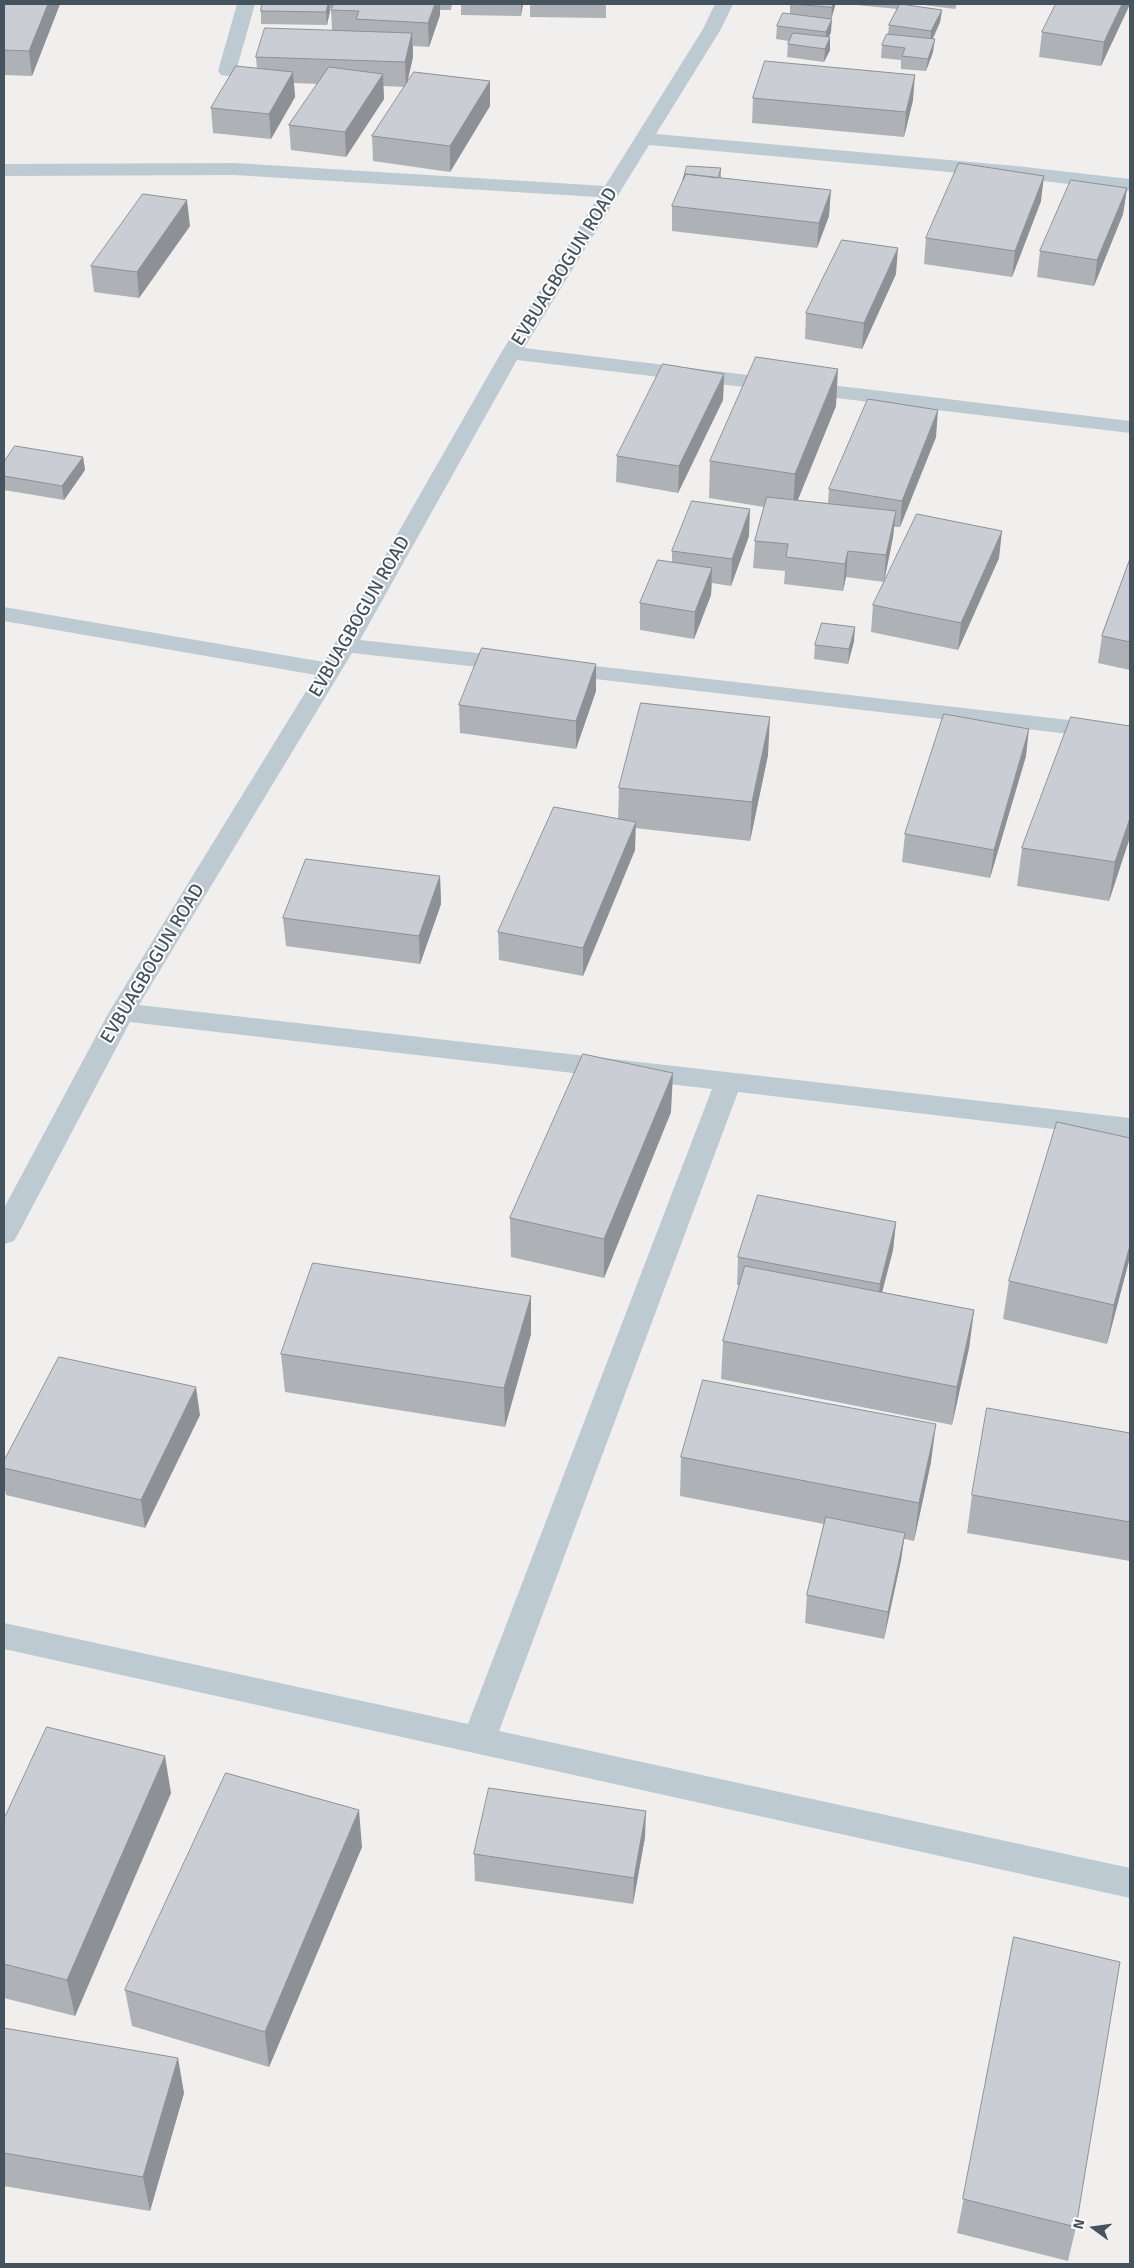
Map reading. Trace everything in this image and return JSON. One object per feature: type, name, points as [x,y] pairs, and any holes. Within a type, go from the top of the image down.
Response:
[{"type":"street","points":[[228,71],[246,4]]},
{"type":"street","name":"EVBUAGBOGUN ROAD","points":[[4,1234],[122,1012],[331,670],[511,353],[712,29],[724,4]]},
{"type":"street","points":[[644,139],[1016,172],[1130,185]]},
{"type":"street","points":[[4,170],[234,169],[612,192]]},
{"type":"street","points":[[511,353],[1130,427]]},
{"type":"street","points":[[4,614],[331,670]]},
{"type":"street","points":[[345,645],[1130,734]]},
{"type":"street","points":[[122,1012],[1130,1128]]},
{"type":"street","points":[[479,1739],[728,1082]]},
{"type":"street","points":[[4,1636],[1130,1883]]},
{"type":"building","points":[[4,4],[48,4],[29,51],[4,50]]},
{"type":"building","points":[[262,4],[328,4],[326,12],[261,11]]},
{"type":"building","points":[[334,4],[435,4],[428,23],[356,19],[359,11],[331,10]]},
{"type":"building","points":[[793,4],[833,4],[832,7]]},
{"type":"building","points":[[900,4],[942,10],[931,31],[889,25]]},
{"type":"building","points":[[1056,4],[1122,4],[1104,42],[1042,32]]},
{"type":"building","points":[[783,13],[832,19],[826,32],[777,26]]},
{"type":"building","points":[[265,28],[412,33],[405,62],[256,57]]},
{"type":"building","points":[[793,33],[830,37],[825,49],[788,44]]},
{"type":"building","points":[[887,34],[935,39],[928,59],[902,56],[905,48],[882,45]]},
{"type":"building","points":[[765,61],[915,75],[906,112],[753,98]]},
{"type":"building","points":[[236,66],[293,72],[269,114],[211,108]]},
{"type":"building","points":[[329,67],[383,74],[345,132],[289,125]]},
{"type":"building","points":[[414,72],[490,81],[450,146],[372,136]]},
{"type":"building","points":[[959,163],[1044,176],[1015,251],[926,238]]},
{"type":"building","points":[[687,166],[721,168],[718,178],[686,174],[683,180]]},
{"type":"building","points":[[686,174],[831,190],[819,223],[672,206]]},
{"type":"building","points":[[1071,180],[1127,188],[1097,260],[1040,251]]},
{"type":"building","points":[[143,194],[187,200],[137,272],[91,266]]},
{"type":"building","points":[[842,240],[898,248],[864,323],[806,313]]},
{"type":"building","points":[[756,357],[838,369],[795,474],[710,461]]},
{"type":"building","points":[[663,364],[724,374],[679,466],[617,456]]},
{"type":"building","points":[[868,399],[938,410],[902,501],[829,489]]},
{"type":"building","points":[[15,446],[83,457],[62,486],[4,476],[4,462]]},
{"type":"building","points":[[767,497],[896,511],[886,555],[848,551],[845,564],[786,557],[788,544],[755,541]]},
{"type":"building","points":[[692,501],[750,509],[732,559],[672,551]]},
{"type":"building","points":[[917,514],[1002,531],[961,623],[873,605]]},
{"type":"building","points":[[1130,559],[1130,642],[1102,636]]},
{"type":"building","points":[[658,560],[712,568],[695,612],[640,603]]},
{"type":"building","points":[[822,623],[855,627],[849,649],[815,645]]},
{"type":"building","points":[[482,648],[596,664],[576,721],[459,705]]},
{"type":"building","points":[[641,703],[770,717],[752,802],[619,788]]},
{"type":"building","points":[[944,714],[1029,729],[994,850],[905,834]]},
{"type":"building","points":[[1071,717],[1130,726],[1130,818],[1115,862],[1022,848]]},
{"type":"building","points":[[554,807],[636,822],[583,948],[498,932]]},
{"type":"building","points":[[306,859],[440,876],[419,936],[283,918]]},
{"type":"building","points":[[583,1054],[673,1073],[604,1239],[510,1218]]},
{"type":"building","points":[[1057,1122],[1130,1138],[1130,1245],[1114,1305],[1009,1281]]},
{"type":"building","points":[[758,1195],[896,1222],[880,1284],[738,1257]]},
{"type":"building","points":[[313,1263],[531,1296],[504,1388],[281,1354]]},
{"type":"building","points":[[745,1266],[974,1310],[957,1387],[723,1341]]},
{"type":"building","points":[[59,1357],[196,1387],[141,1500],[4,1468],[4,1461]]},
{"type":"building","points":[[703,1380],[936,1424],[919,1503],[681,1457]]},
{"type":"building","points":[[987,1408],[1130,1433],[1130,1522],[972,1495]]},
{"type":"building","points":[[826,1517],[905,1533],[888,1612],[807,1595]]},
{"type":"building","points":[[47,1727],[165,1756],[67,1980],[4,1964],[4,1819]]},
{"type":"building","points":[[226,1773],[359,1810],[265,2032],[125,1990]]},
{"type":"building","points":[[489,1788],[646,1811],[634,1878],[474,1854]]},
{"type":"building","points":[[1014,1937],[1120,1962],[1076,2227],[963,2199]]},
{"type":"building","points":[[4,2028],[178,2058],[143,2177],[4,2153]]}]
